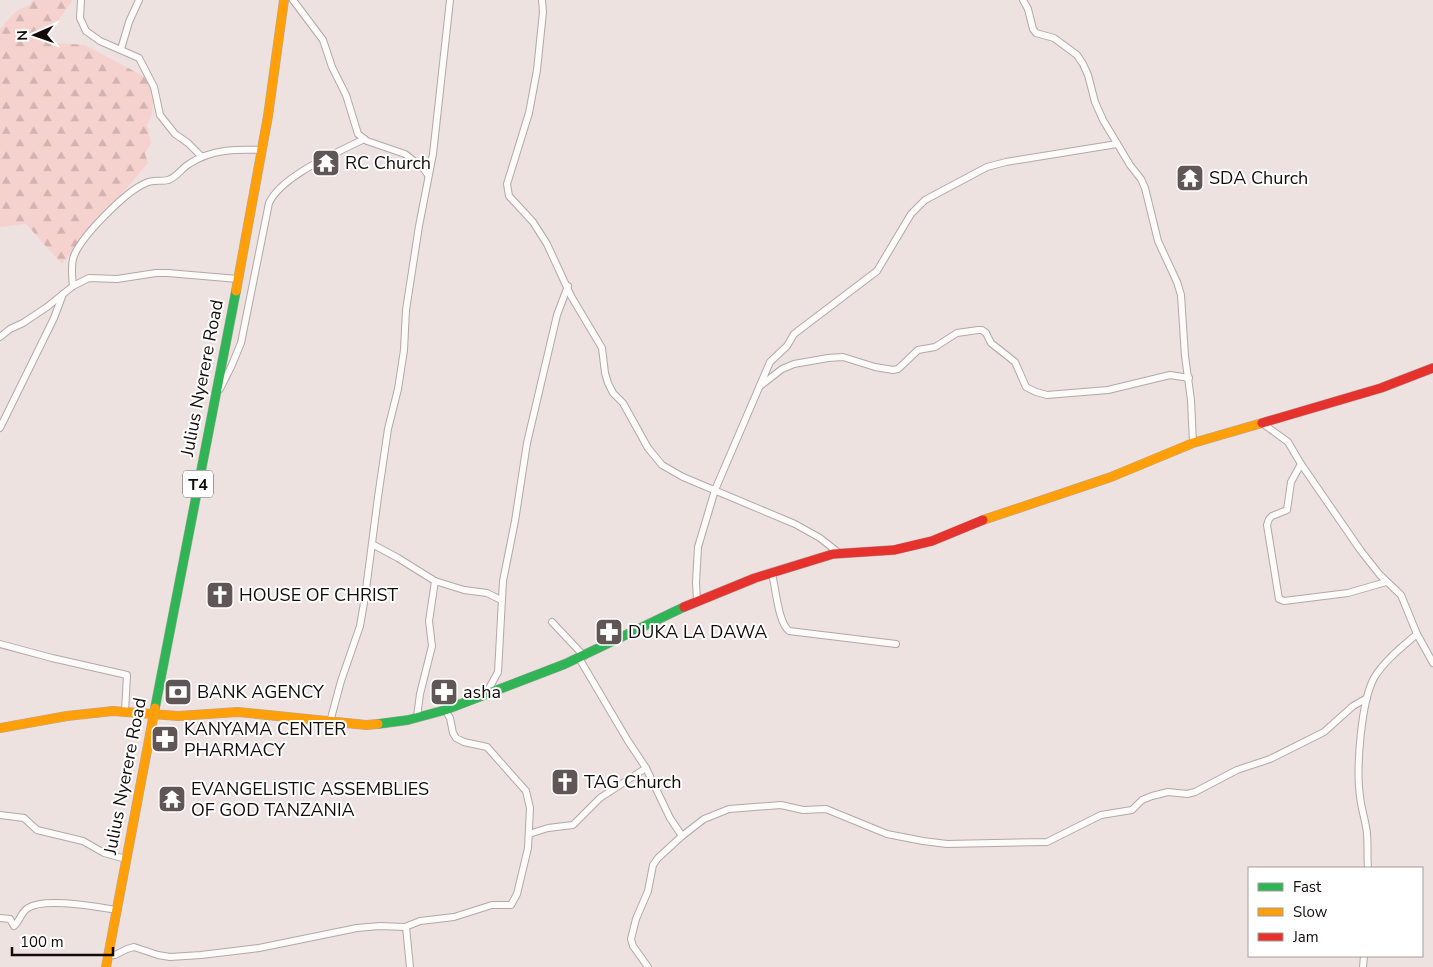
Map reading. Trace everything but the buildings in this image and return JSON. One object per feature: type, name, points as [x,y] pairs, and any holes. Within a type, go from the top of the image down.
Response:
[{"type":"main road","name":"Julius Nyerere Road","points":[[106,967],[262,150],[284,0]]},
{"type":"main road","points":[[0,728],[67,716],[113,711],[178,716],[238,712],[283,715],[366,725],[389,724],[445,710],[582,657],[697,601],[755,578],[839,553],[894,550],[932,541],[986,519],[1111,477],[1193,443],[1381,388],[1433,368]]},
{"type":"street","points":[[81,0],[80,18],[86,31],[100,41],[139,58],[154,87],[160,115],[175,134],[188,143],[201,156]]},
{"type":"street","points":[[121,50],[129,22],[139,0]]},
{"type":"street","points":[[293,0],[323,40],[332,67],[346,95],[358,134],[364,139],[401,152],[423,168],[428,175]]},
{"type":"street","points":[[330,722],[341,681],[360,626],[388,429],[398,389],[404,350],[406,310],[418,226],[433,154],[450,0]]},
{"type":"street","points":[[542,0],[543,12],[533,92],[529,113],[507,184],[507,191],[509,196],[533,222],[547,244],[571,296],[602,348],[608,383],[613,393],[623,403],[648,448],[668,470],[795,524],[820,538],[839,553]]},
{"type":"street","points":[[1023,0],[1028,9],[1033,30],[1060,42],[1077,55],[1083,64],[1088,75],[1094,102],[1110,134],[1141,179],[1158,241],[1180,290],[1185,356],[1189,378],[1193,443]]},
{"type":"street","points":[[214,399],[241,343],[272,196],[283,185],[318,162],[364,139]]},
{"type":"street","points":[[697,601],[698,547],[714,490],[770,362],[787,346],[794,334],[877,271],[912,214],[925,200],[987,168],[1006,162],[1117,144]]},
{"type":"street","points":[[73,286],[74,258],[104,216],[124,197],[150,181],[168,180],[186,165],[201,156],[232,150],[262,150]]},
{"type":"street","points":[[0,337],[47,307],[73,286],[93,277],[117,279],[156,273],[238,279]]},
{"type":"street","points":[[486,694],[499,669],[503,581],[516,521],[534,408],[557,315],[568,286]]},
{"type":"street","points":[[0,428],[54,318],[64,292]]},
{"type":"street","points":[[759,386],[782,369],[794,364],[828,358],[843,357],[886,370],[898,369],[918,350],[935,347],[957,334],[978,330],[986,333],[991,343],[1015,362],[1026,387],[1047,395],[1108,390],[1170,375],[1189,378]]},
{"type":"street","points":[[1262,423],[1288,442],[1301,464],[1362,551],[1386,582],[1404,600],[1417,634],[1433,664]]},
{"type":"street","points":[[1301,464],[1291,482],[1288,509],[1270,517],[1267,525],[1279,599],[1284,601],[1348,592],[1386,582]]},
{"type":"street","points":[[372,544],[435,581],[464,590],[487,592],[501,600]]},
{"type":"street","points":[[772,574],[784,626],[789,632],[896,644]]},
{"type":"street","points":[[417,717],[420,694],[432,646],[429,621],[435,581]]},
{"type":"street","points":[[552,622],[582,657],[628,742],[646,768],[670,818],[682,836]]},
{"type":"street","points":[[1368,867],[1367,834],[1358,775],[1359,752],[1368,698],[1374,679],[1380,670],[1417,634]]},
{"type":"street","points":[[0,644],[127,675],[125,712]]},
{"type":"street","points":[[648,967],[633,946],[631,939],[633,927],[648,891],[653,865],[682,836],[704,819],[729,810],[781,805],[802,810],[826,810],[887,834],[923,841],[947,844],[1047,842],[1101,815],[1132,810],[1142,800],[1152,796],[1168,792],[1187,794],[1195,792],[1237,770],[1270,759],[1324,732],[1353,706],[1368,698]]},
{"type":"street","points":[[108,956],[134,947],[158,955],[184,957],[259,948],[356,928],[380,926],[406,927],[420,921],[454,917],[492,905],[511,905],[515,899],[523,869],[529,834],[530,808],[526,791],[524,786],[512,776],[487,747],[464,742],[456,738],[450,718],[445,710]]},
{"type":"street","points":[[529,834],[548,828],[573,825],[600,798],[646,768]]},
{"type":"street","points":[[0,815],[24,818],[37,830],[83,841],[104,853],[126,859]]},
{"type":"street","points":[[0,918],[10,918],[14,926],[27,908],[49,903],[117,910]]},
{"type":"street","points":[[406,927],[410,967]]},
{"type":"green space","points":[[33,0],[73,0],[43,42],[85,45],[145,77],[154,93],[152,115],[147,125],[151,143],[145,154],[148,163],[62,264],[26,224],[0,227],[0,29],[15,12],[29,5]]},
{"type":"traffic: fast","points":[[155,708],[236,291]]},
{"type":"traffic: fast","points":[[378,724],[408,720],[445,710],[565,664],[684,607]]},
{"type":"traffic: slow","points":[[236,291],[268,116],[284,0]]},
{"type":"traffic: slow","points":[[983,520],[1111,477],[1193,443],[1262,423]]},
{"type":"traffic: slow","points":[[106,967],[155,708]]},
{"type":"traffic: slow","points":[[0,728],[67,716],[113,711],[178,716],[238,712],[366,725],[378,724]]},
{"type":"traffic: jam","points":[[1262,423],[1381,388],[1433,368]]},
{"type":"traffic: jam","points":[[684,607],[755,578],[833,554],[894,550],[932,541],[983,520]]},
{"type":"place","name":"RC Church","points":[[326,163]]},
{"type":"place","name":"SDA Church","points":[[1190,178]]},
{"type":"place","name":"HOUSE OF CHRIST","points":[[220,595]]},
{"type":"place","name":"DUKA LA DAWA","points":[[609,632]]},
{"type":"place","name":"BANK AGENCY","points":[[178,692]]},
{"type":"place","name":"asha","points":[[444,692]]},
{"type":"place","name":"KANYAMA CENTER PHARMACY","points":[[165,739]]},
{"type":"place","name":"TAG Church","points":[[565,782]]},
{"type":"place","name":"EVANGELISTIC ASSEMBLIES OF GOD TANZANIA","points":[[172,799]]}]
